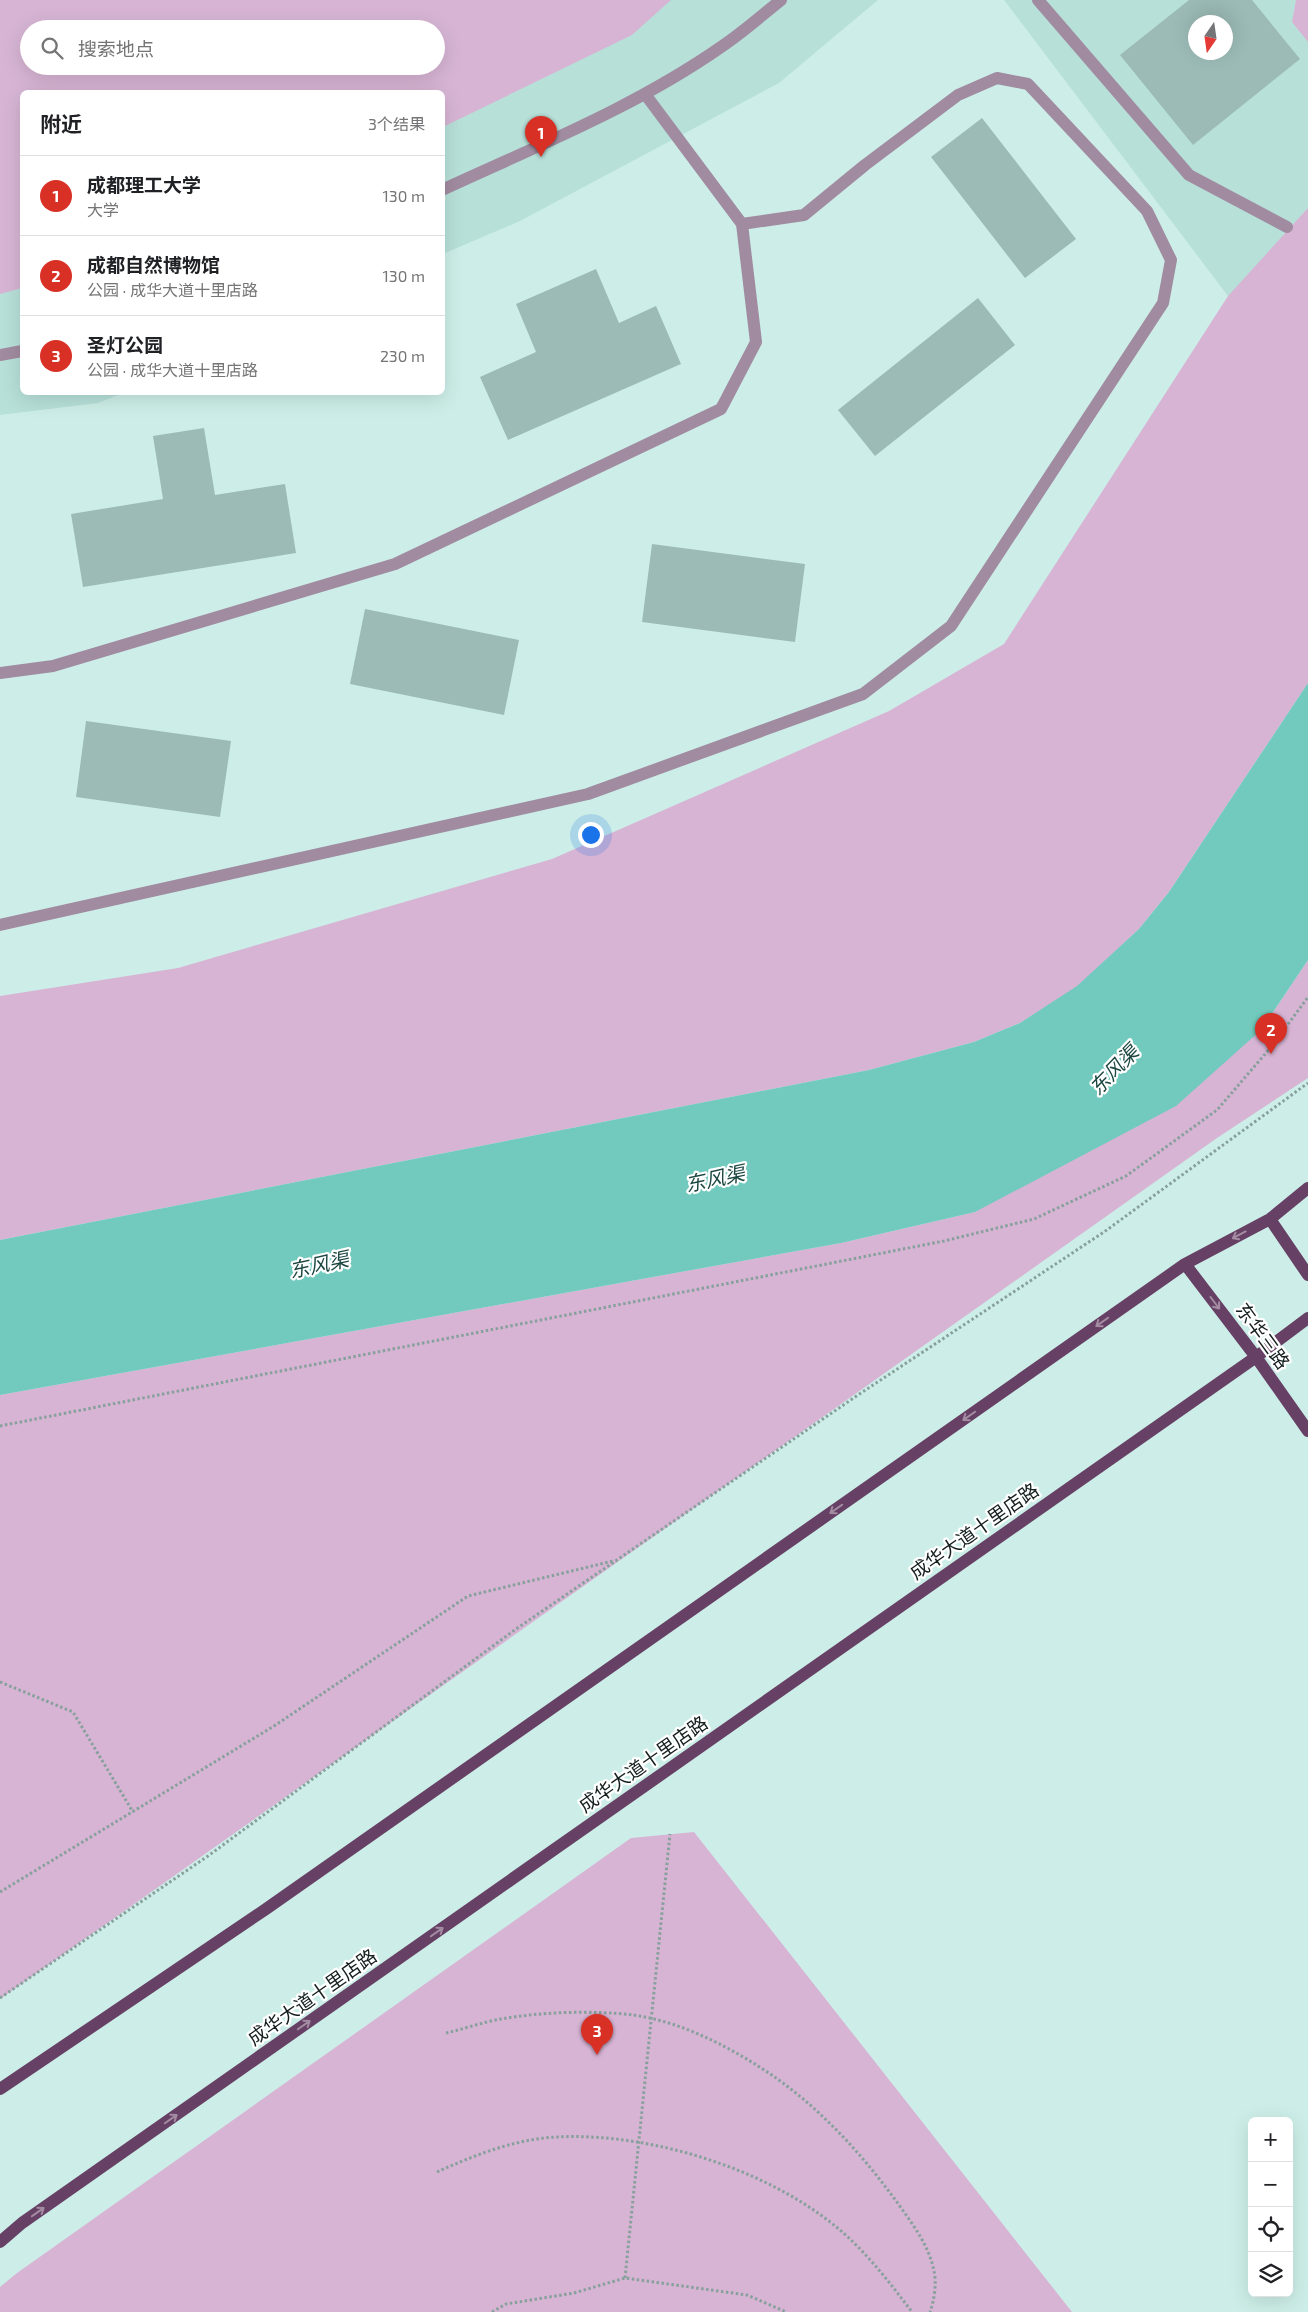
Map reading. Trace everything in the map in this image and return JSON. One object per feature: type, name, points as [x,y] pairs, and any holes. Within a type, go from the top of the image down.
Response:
[{"type":"main road","points":[[0,2089],[274,1903],[1185,1264],[1270,1219],[1308,1188]]},
{"type":"main road","points":[[1270,1219],[1308,1275]]},
{"type":"main road","name":"东华三路","points":[[1185,1264],[1256,1357],[1308,1431]]},
{"type":"main road","name":"成华大道十里店路","points":[[0,2242],[39,2212],[1256,1357],[1308,1318]]},
{"type":"street","points":[[445,189],[592,121],[644,94],[722,47],[781,0]]},
{"type":"street","points":[[1038,0],[1189,175],[1287,226]]},
{"type":"street","points":[[0,925],[588,794],[863,694],[951,626],[1163,303],[1171,260],[1147,212],[1028,84],[997,78],[958,95],[804,215],[742,224]]},
{"type":"street","points":[[0,673],[53,666],[395,564],[721,409],[756,342],[742,224],[644,94]]},
{"type":"street","points":[[0,354],[20,351]]},
{"type":"path","points":[[0,1426],[934,1243],[1034,1219],[1126,1176],[1217,1110],[1272,1046],[1308,997]]},
{"type":"path","points":[[0,1998],[208,1856],[516,1629],[858,1395],[1104,1232],[1308,1083]]},
{"type":"path","points":[[0,1892],[274,1726],[468,1596],[616,1560]]},
{"type":"path","points":[[0,1682],[73,1712],[133,1812]]},
{"type":"path","points":[[625,2278],[670,1834]]},
{"type":"path","points":[[446,2033],[501,2019],[580,2012],[634,2015],[693,2031],[758,2066],[803,2098],[846,2139],[887,2189],[921,2236],[935,2272],[934,2302],[930,2312]]},
{"type":"path","points":[[437,2172],[469,2158],[517,2143],[557,2137],[614,2139],[706,2158],[758,2179],[802,2202],[850,2239],[887,2278],[912,2312]]},
{"type":"path","points":[[492,2312],[506,2304],[574,2293],[625,2278],[747,2295],[786,2312]]},
{"type":"shaded area","points":[[0,0],[878,0],[779,83],[520,221],[445,253],[445,90],[20,90],[20,395],[118,395],[98,403],[0,415]]},
{"type":"shaded area","points":[[0,0],[671,0],[632,35],[445,126],[445,90],[20,90],[20,289],[0,294]]},
{"type":"shaded area","points":[[1004,0],[1308,0],[1308,401]]},
{"type":"shaded area","points":[[1296,0],[1308,0],[1308,42],[1292,22]]},
{"type":"shaded area","points":[[1308,208],[1308,683],[1169,892],[1139,929],[1077,987],[1020,1023],[974,1042],[869,1070],[0,1240],[0,996],[178,968],[552,859],[889,711],[1004,644],[1228,296]]},
{"type":"shaded area","points":[[1308,960],[1308,1078],[1217,1138],[0,1999],[0,1395],[841,1243],[975,1212],[1261,1030]]},
{"type":"shaded area","points":[[694,1832],[1072,2312],[0,2312],[0,2287],[17,2273],[631,1838]]},
{"type":"water","name":"东风渠","points":[[1308,683],[1308,960],[1261,1030],[1176,1106],[975,1212],[841,1243],[0,1395],[0,1240],[869,1070],[974,1042],[1020,1023],[1077,986],[1139,929],[1169,892]]},
{"type":"building","points":[[1189,0],[1252,0],[1300,59],[1193,145],[1120,55]]},
{"type":"building","points":[[982,118],[1076,239],[1025,278],[931,157]]},
{"type":"building","points":[[596,269],[619,323],[656,306],[681,364],[508,440],[480,377],[536,352],[516,304]]},
{"type":"building","points":[[978,298],[1015,345],[875,456],[838,410]]},
{"type":"building","points":[[204,428],[215,495],[285,484],[296,553],[83,587],[71,514],[163,499],[153,436]]},
{"type":"building","points":[[652,544],[805,564],[795,642],[642,622]]},
{"type":"building","points":[[365,609],[519,640],[504,715],[350,684]]},
{"type":"building","points":[[86,721],[231,741],[220,817],[76,797]]},
{"type":"place","name":"成都理工大学","points":[[541,157]]},
{"type":"place","name":"成都自然博物馆","points":[[1271,1054]]},
{"type":"place","name":"圣灯公园","points":[[597,2055]]}]
